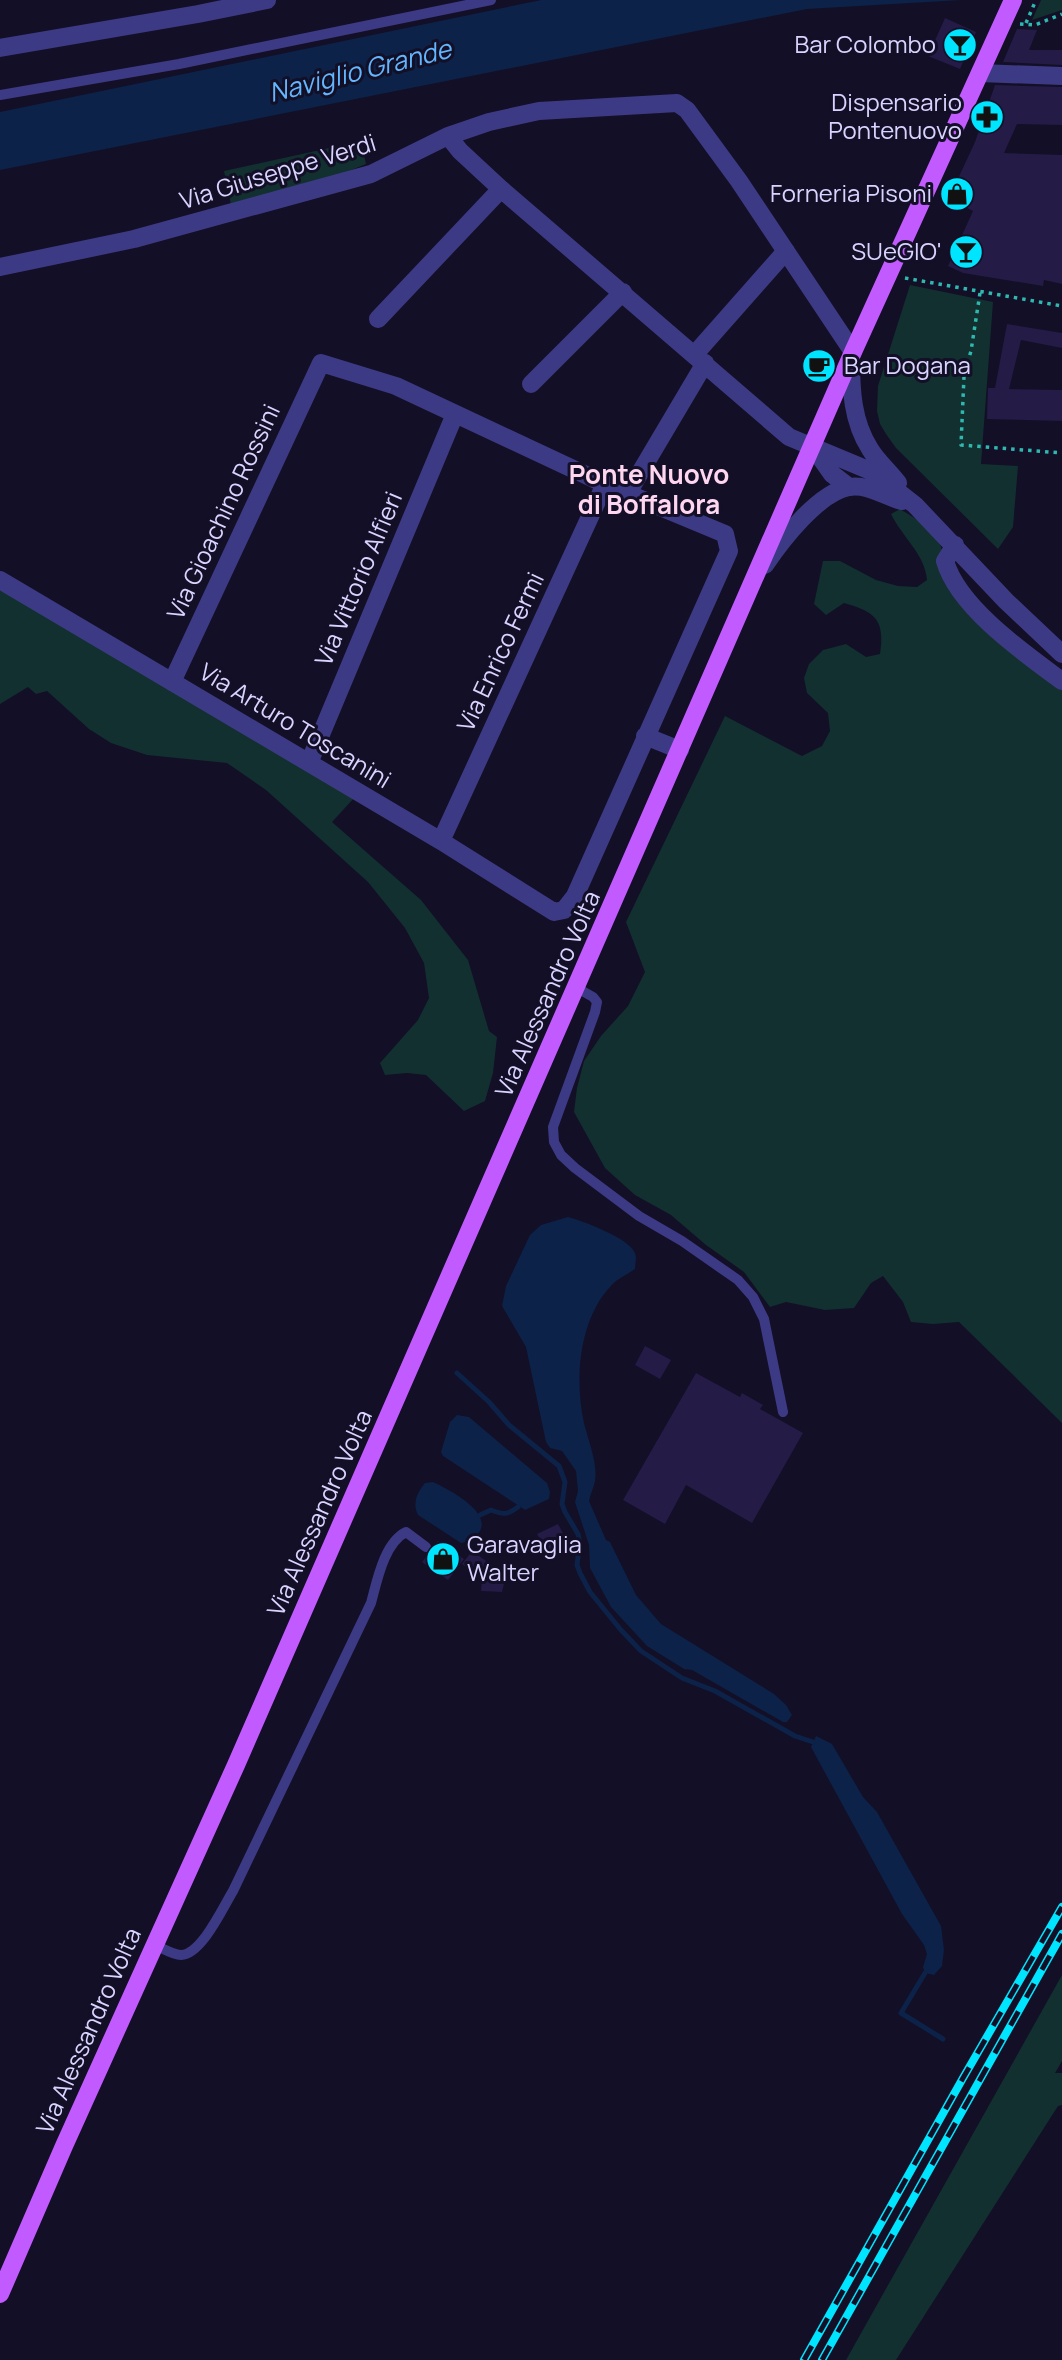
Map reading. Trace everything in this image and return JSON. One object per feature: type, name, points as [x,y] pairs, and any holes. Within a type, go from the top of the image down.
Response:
[{"type":"main road","name":"Via Alessandro Volta","points":[[0,2294],[578,988],[852,355],[1013,0]]},
{"type":"street","points":[[0,48],[267,0]]},
{"type":"street","points":[[980,73],[1062,76]]},
{"type":"street","name":"Via Giuseppe Verdi","points":[[0,267],[134,239],[371,174],[448,136],[489,122],[538,111],[677,103],[687,110],[732,171],[852,355]]},
{"type":"street","points":[[448,136],[460,151],[501,189],[789,437],[873,472],[915,505]]},
{"type":"street","points":[[377,319],[501,189]]},
{"type":"street","points":[[455,414],[628,493],[700,358],[786,251]]},
{"type":"street","points":[[531,384],[623,292]]},
{"type":"street","points":[[852,355],[851,389],[858,423],[870,450],[915,505],[1062,654]]},
{"type":"street","name":"Via Gioachino Rossini","points":[[172,682],[321,363],[396,386],[455,414]]},
{"type":"street","name":"Via Vittorio Alfieri","points":[[309,763],[455,414]]},
{"type":"street","points":[[813,447],[832,474],[849,487]]},
{"type":"street","name":"Via Enrico Fermi","points":[[441,841],[605,484]]},
{"type":"street","points":[[753,582],[780,542],[827,497],[849,487],[871,488],[915,505]]},
{"type":"street","name":"Via Alessandro Volta","points":[[564,910],[575,895],[729,551],[724,534],[628,493]]},
{"type":"street","points":[[954,545],[945,561],[949,576],[983,618],[1062,681]]},
{"type":"street","name":"Via Arturo Toscanini","points":[[0,580],[441,841],[543,906],[554,912],[564,910]]},
{"type":"street","points":[[645,736],[680,750]]},
{"type":"lane","points":[[0,95],[179,64],[491,0]]},
{"type":"lane","points":[[578,988],[597,1002],[553,1127],[554,1142],[561,1155],[575,1168],[639,1216],[682,1241],[738,1280],[753,1297],[764,1319],[783,1412]]},
{"type":"lane","points":[[155,1945],[179,1955],[189,1952],[210,1929],[233,1891],[371,1603],[379,1572],[397,1537],[406,1532],[425,1547]]},
{"type":"path","points":[[1036,0],[1026,23],[1035,25],[1062,14]]},
{"type":"path","points":[[888,275],[1062,306]]},
{"type":"path","points":[[980,293],[971,351],[964,376],[961,445],[1062,453]]},
{"type":"green space","points":[[1041,0],[1062,0],[1062,10],[1032,20]]},
{"type":"green space","points":[[361,141],[366,164],[315,185],[231,205],[224,171]]},
{"type":"green space","points":[[910,285],[993,302],[981,464],[1018,466],[1013,527],[998,549],[896,448],[880,424],[877,411],[878,386]]},
{"type":"green space","points":[[900,509],[936,537],[942,550],[941,574],[1062,686],[1062,1423],[959,1322],[911,1322],[903,1302],[883,1276],[871,1283],[854,1308],[825,1310],[786,1302],[770,1307],[744,1272],[706,1245],[671,1215],[635,1195],[605,1168],[574,1112],[584,1061],[601,1036],[628,1006],[645,972],[626,922],[725,716],[802,756],[822,746],[830,731],[828,713],[807,693],[804,678],[809,664],[823,650],[846,644],[866,657],[880,654],[881,633],[871,614],[844,603],[826,615],[814,604],[823,561],[840,561],[876,580],[898,586],[917,587],[927,580],[918,554],[891,514]]},
{"type":"green space","points":[[0,590],[64,623],[355,797],[332,822],[421,900],[468,960],[489,1031],[497,1037],[493,1073],[485,1101],[464,1111],[426,1075],[385,1075],[380,1063],[418,1020],[429,998],[424,963],[405,928],[368,882],[266,790],[227,763],[147,755],[111,743],[89,729],[47,691],[36,694],[28,687],[0,704]]},
{"type":"green space","points":[[1062,1975],[1062,2061],[1055,2073],[1062,2073],[1062,2105],[1058,2106],[896,2360],[846,2360]]},
{"type":"water","name":"Naviglio Grande","points":[[541,0],[962,0],[807,9],[0,170],[0,112]]},
{"type":"water","points":[[568,1217],[615,1236],[631,1247],[636,1257],[635,1269],[616,1281],[594,1311],[582,1348],[581,1405],[596,1474],[589,1501],[606,1540],[610,1542],[636,1595],[661,1624],[774,1694],[792,1715],[787,1722],[692,1670],[684,1669],[647,1646],[611,1607],[590,1568],[589,1545],[575,1502],[578,1491],[576,1471],[562,1451],[550,1448],[546,1442],[526,1347],[502,1306],[506,1286],[530,1235],[541,1225]]},
{"type":"water","points":[[457,1415],[469,1417],[547,1483],[549,1499],[525,1510],[443,1456],[441,1452],[450,1422]]},
{"type":"water","points":[[433,1482],[474,1509],[482,1523],[475,1538],[461,1543],[418,1515],[415,1502],[418,1494],[425,1483]]},
{"type":"water","points":[[816,1736],[832,1744],[863,1797],[877,1812],[941,1926],[944,1950],[942,1966],[934,1975],[925,1973],[923,1967],[927,1954],[924,1945],[902,1914],[811,1747]]},
{"type":"building","points":[[945,18],[976,32],[960,69],[928,56]]},
{"type":"building","points":[[1017,29],[1037,30],[1029,50],[1062,50],[1062,65],[1003,62]]},
{"type":"building","points":[[995,85],[1062,87],[1062,125],[1017,124],[1004,153],[1062,155],[1062,284],[1044,280],[1043,286],[963,273],[948,266],[973,211],[949,198],[975,142]]},
{"type":"building","points":[[1007,324],[1062,333],[1062,348],[1021,340],[1009,389],[1062,390],[1062,421],[987,419],[988,388],[995,388]]},
{"type":"building","points":[[645,1346],[671,1360],[660,1379],[635,1365]]},
{"type":"building","points":[[696,1373],[740,1397],[742,1393],[763,1405],[760,1409],[803,1433],[752,1523],[686,1485],[665,1524],[623,1500]]},
{"type":"building","points":[[558,1524],[568,1542],[547,1553],[537,1534]]},
{"type":"building","points":[[438,1541],[464,1559],[448,1580],[422,1562]]},
{"type":"building","points":[[472,1551],[506,1575],[502,1592],[481,1591],[482,1579],[462,1564]]},
{"type":"waterway","points":[[457,1373],[489,1402],[509,1425],[559,1466],[565,1482],[562,1504],[580,1542],[577,1565],[580,1573],[590,1592],[641,1651],[682,1678],[715,1691],[795,1736],[813,1742]]},
{"type":"waterway","points":[[480,1515],[491,1510],[499,1513],[511,1512],[518,1507]]},
{"type":"waterway","points":[[925,1973],[901,2013],[943,2039]]},
{"type":"railway","points":[[804,2360],[1062,1907]]},
{"type":"railway","points":[[822,2360],[1062,1934]]},
{"type":"place","name":"Bar Colombo","points":[[960,45]]},
{"type":"place","name":"Dispensario Pontenuovo","points":[[987,117]]},
{"type":"place","name":"Forneria Pisoni","points":[[957,194]]},
{"type":"place","name":"SUeGIO'","points":[[966,252]]},
{"type":"place","name":"Bar Dogana","points":[[819,366]]},
{"type":"place","name":"Garavaglia Walter","points":[[443,1559]]},
{"type":"district","name":"Ponte Nuovo di Boffalora","points":[[649,490]]}]
